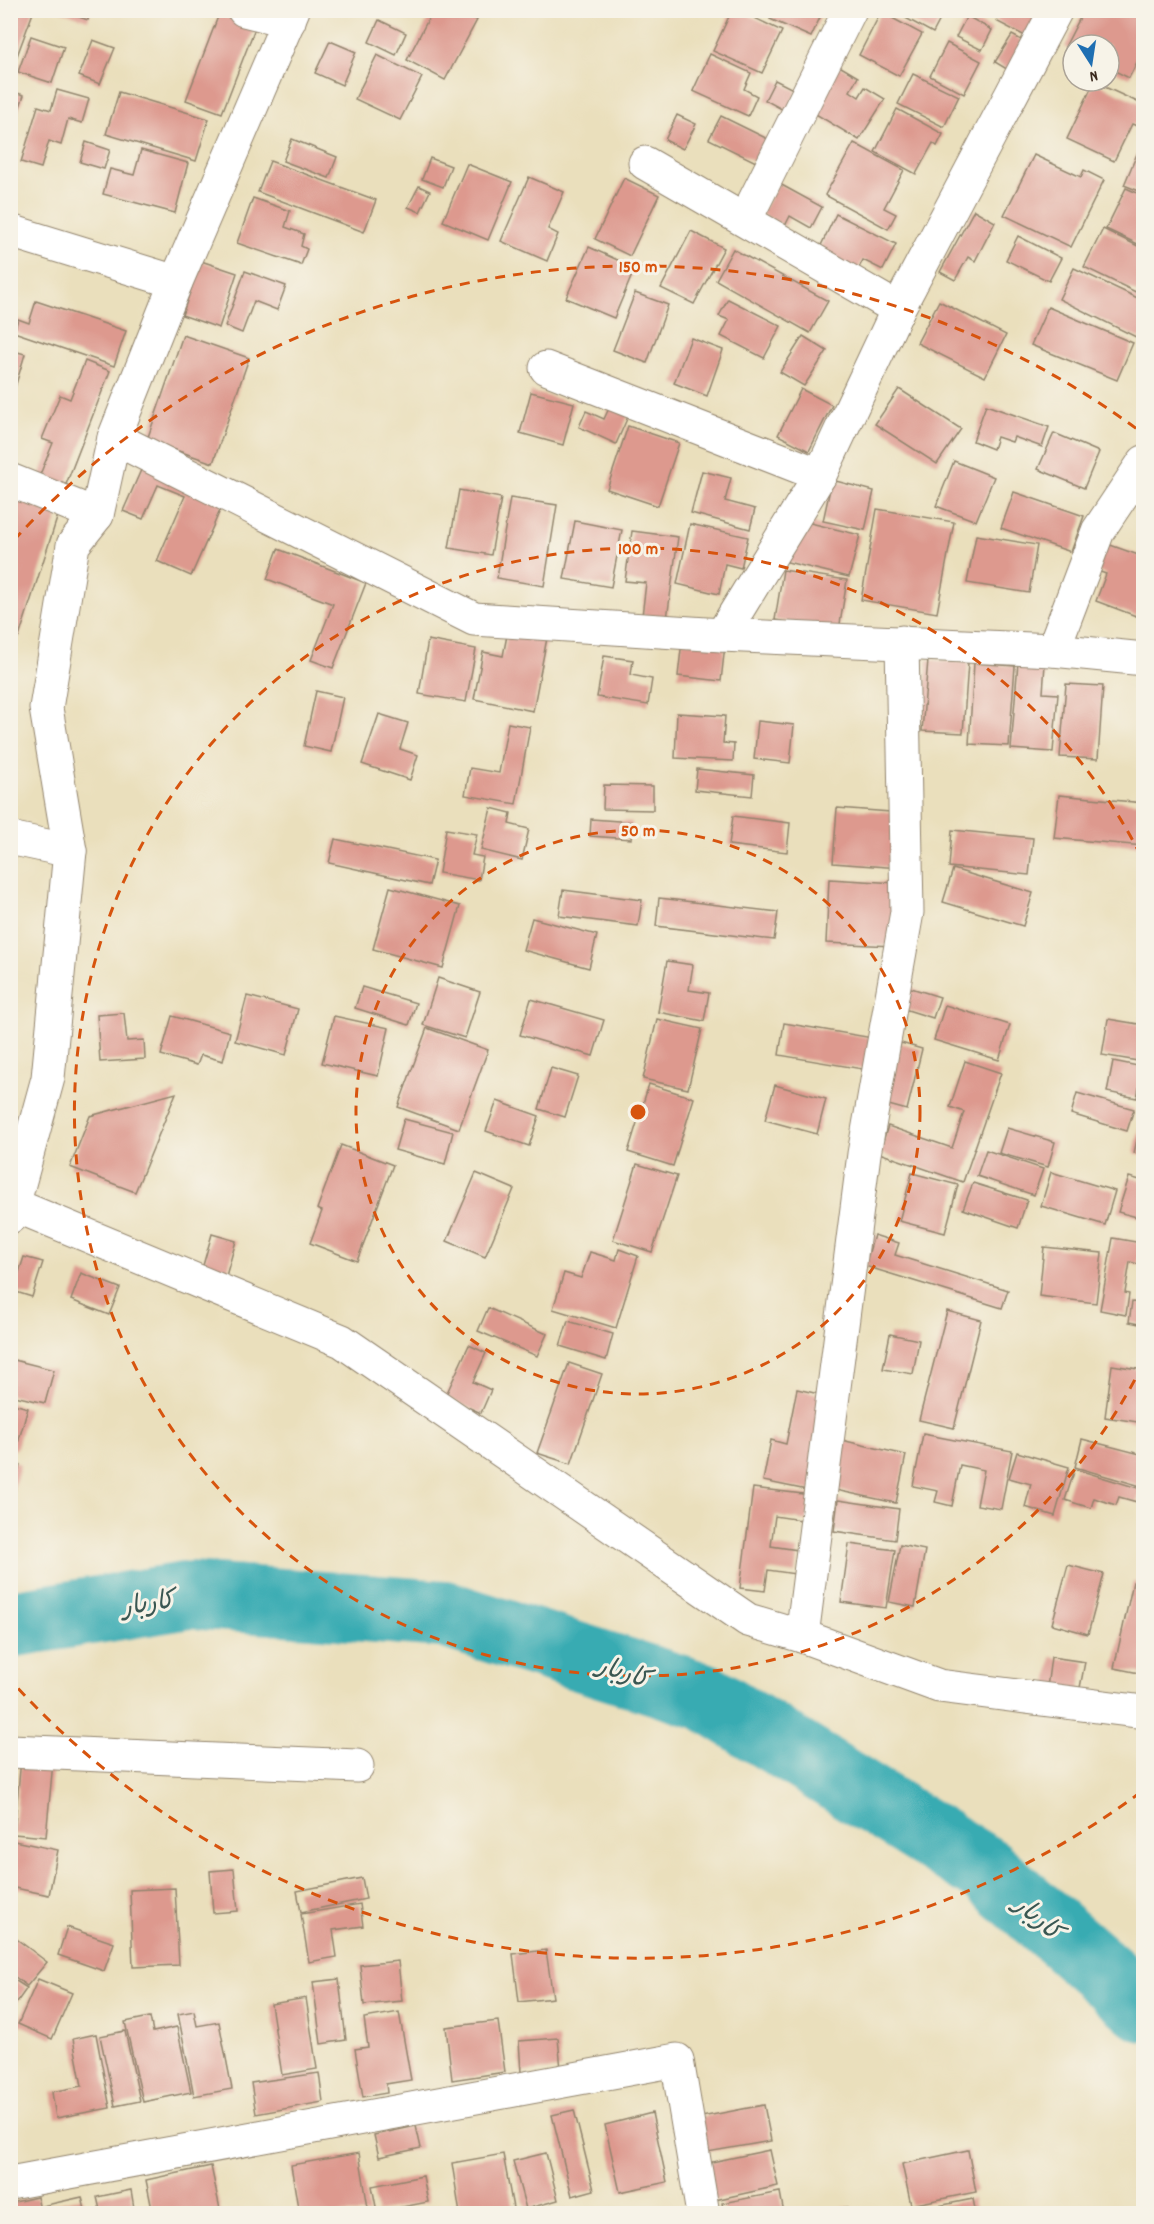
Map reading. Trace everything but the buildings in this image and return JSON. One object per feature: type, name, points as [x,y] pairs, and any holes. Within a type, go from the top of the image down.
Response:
[{"type":"street","points":[[244,10],[291,16],[176,282],[114,438],[96,515],[72,544],[46,708],[70,852],[48,1078],[12,1211],[342,1341],[748,1620],[802,1636],[939,1686],[1143,1712]]},
{"type":"street","points":[[745,220],[850,10]]},
{"type":"street","points":[[722,635],[820,475],[898,309],[1056,10]]},
{"type":"street","points":[[645,163],[898,309]]},
{"type":"street","points":[[10,231],[176,282]]},
{"type":"street","points":[[546,368],[820,475]]},
{"type":"street","points":[[114,438],[474,619],[722,635],[1053,650],[1143,660]]},
{"type":"street","points":[[1053,650],[1098,531],[1143,462]]},
{"type":"street","points":[[10,480],[96,515]]},
{"type":"street","points":[[802,1636],[864,1154],[907,912],[902,642]]},
{"type":"street","points":[[10,838],[70,852]]},
{"type":"street","points":[[10,1751],[357,1767]]},
{"type":"street","points":[[10,2183],[676,2060],[703,2214]]},
{"type":"waterway","name":"کاربار","points":[[10,1624],[190,1595],[444,1614],[706,1697],[987,1871],[1144,2008]]}]
